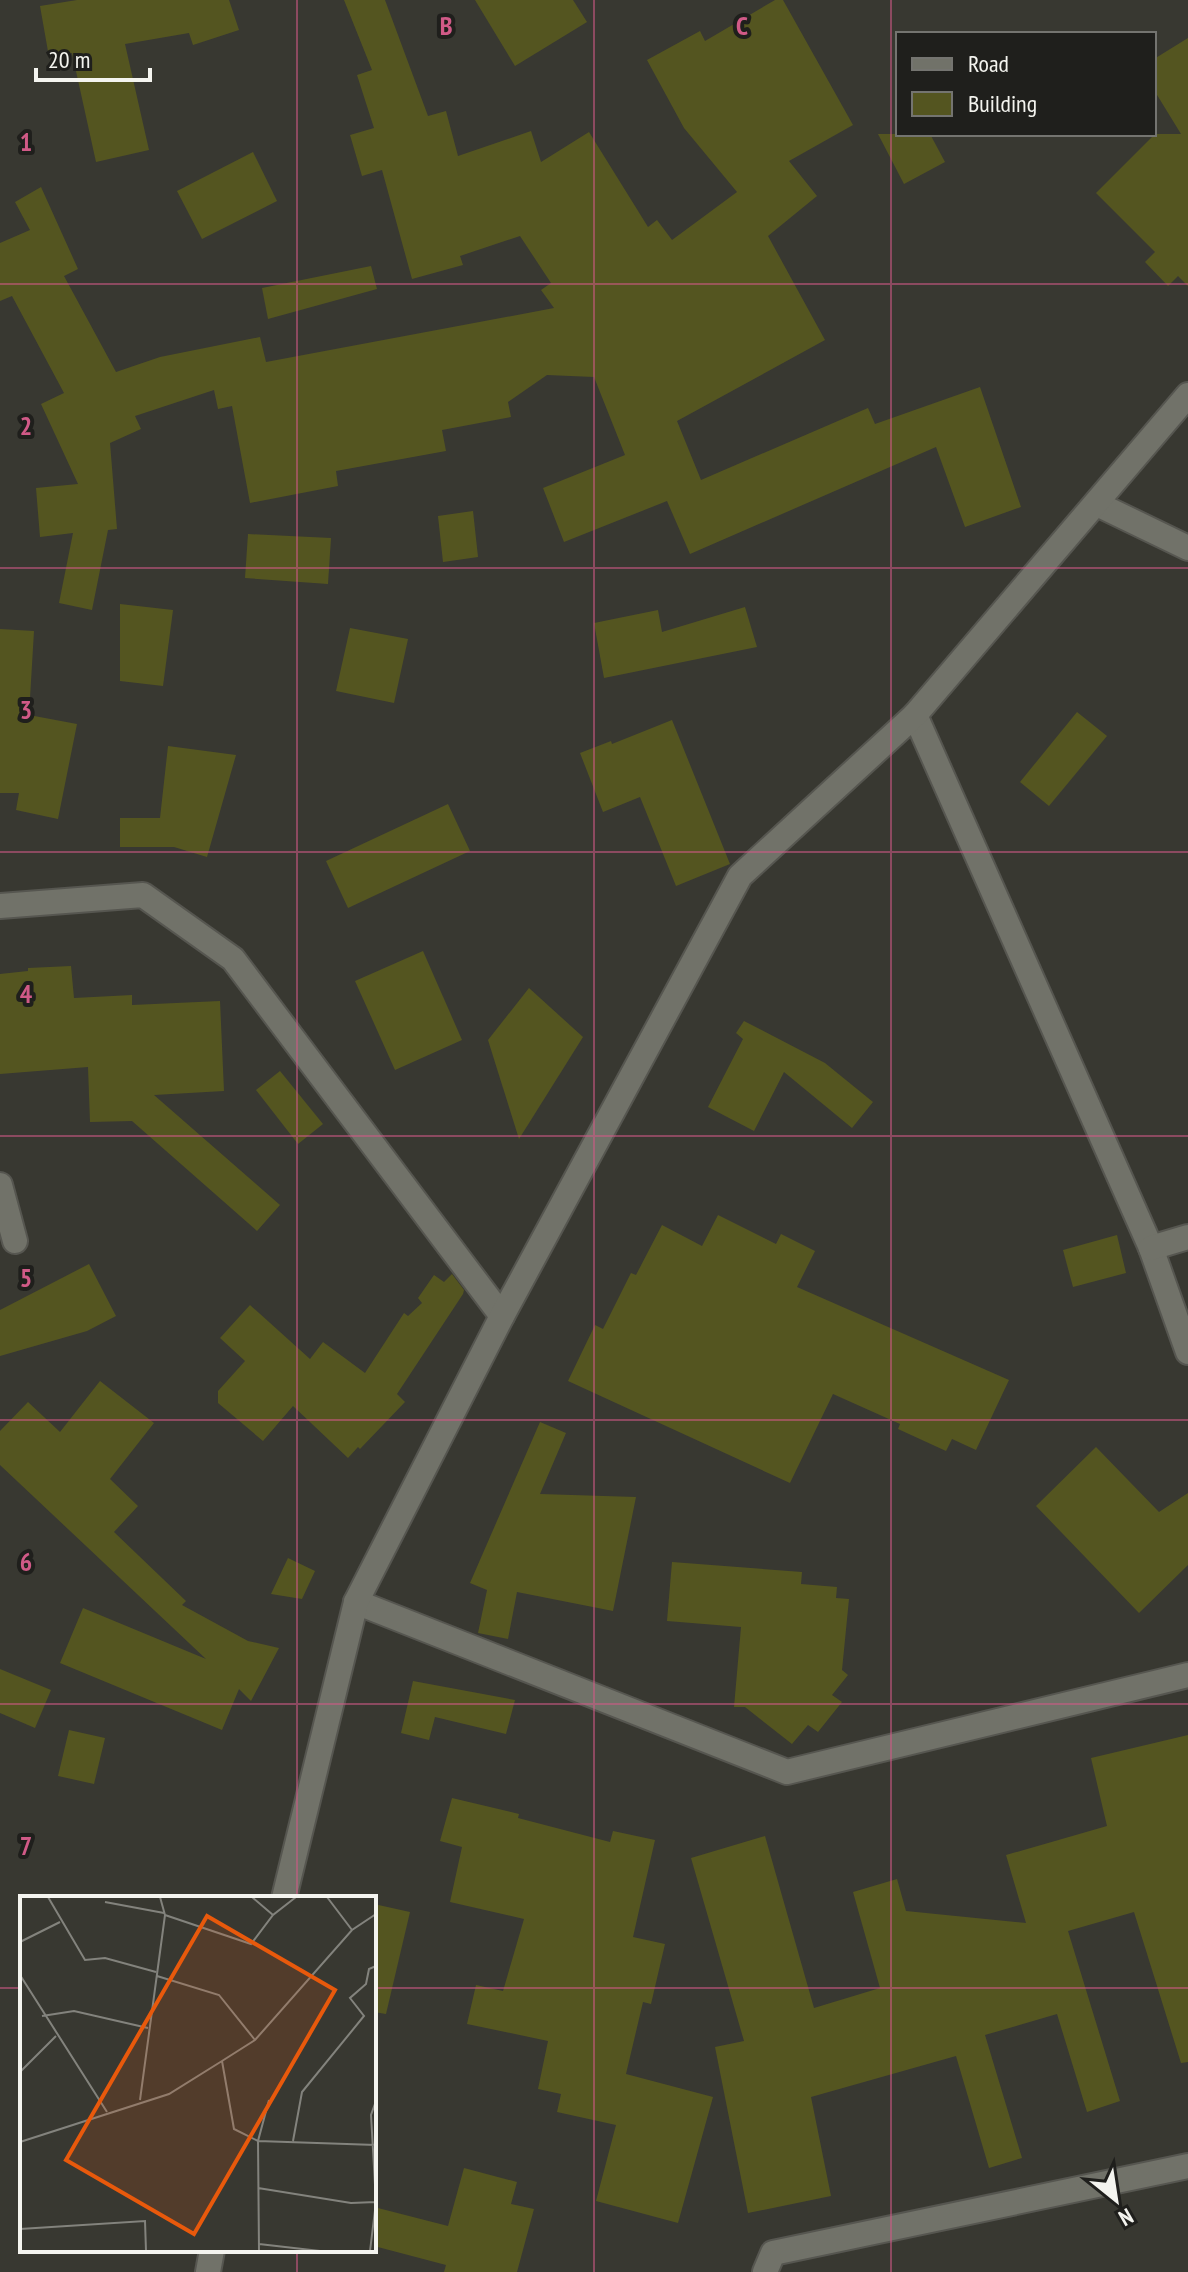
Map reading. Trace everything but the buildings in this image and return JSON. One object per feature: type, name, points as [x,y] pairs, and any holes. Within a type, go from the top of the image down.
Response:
[{"type":"street","points":[[284,1896],[356,1602],[502,1316],[740,876],[915,715],[1188,395]]},
{"type":"street","points":[[1097,504],[1188,548]]},
{"type":"street","points":[[915,715],[1151,1248],[1188,1352]]},
{"type":"street","points":[[0,906],[143,895],[233,959],[502,1316]]},
{"type":"street","points":[[0,1185],[15,1241]]},
{"type":"street","points":[[1151,1248],[1188,1237]]},
{"type":"street","points":[[356,1602],[787,1772],[1188,1675]]},
{"type":"street","points":[[765,2272],[773,2253],[1188,2166]]},
{"type":"street","points":[[208,2272],[212,2252]]}]
